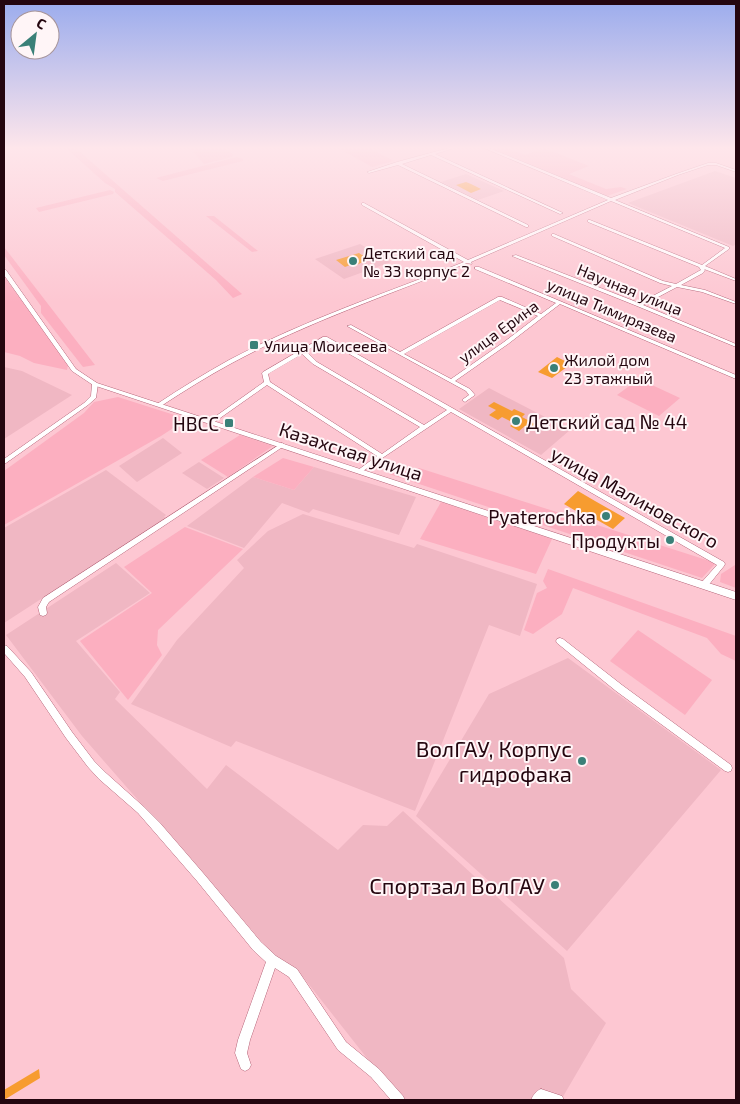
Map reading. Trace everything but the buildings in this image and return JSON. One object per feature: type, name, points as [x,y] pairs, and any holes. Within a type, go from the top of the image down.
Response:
[{"type":"main road","name":"Казахская улица","points":[[4,271],[74,370],[95,384],[736,596]]},
{"type":"street","points":[[473,200],[527,226]]},
{"type":"street","points":[[532,200],[561,213]]},
{"type":"street","points":[[162,406],[214,371],[262,346],[470,263],[606,200]]},
{"type":"street","points":[[612,200],[728,248],[701,267]]},
{"type":"street","points":[[363,204],[470,263]]},
{"type":"street","points":[[588,221],[736,280]]},
{"type":"street","points":[[553,235],[662,282],[703,291],[736,304]]},
{"type":"street","name":"Научная улица","points":[[514,256],[639,305],[736,346]]},
{"type":"street","points":[[639,305],[701,272],[703,270],[701,267]]},
{"type":"street","name":"улица Тимирязева","points":[[478,268],[736,377]]},
{"type":"street","points":[[400,354],[500,298],[542,316]]},
{"type":"street","name":"улица Ерина","points":[[451,381],[560,302]]},
{"type":"street","points":[[349,326],[471,393],[472,395],[465,400]]},
{"type":"street","name":"улица Малиновского","points":[[302,351],[325,338],[722,564],[704,584]]},
{"type":"street","points":[[381,456],[267,384],[265,373],[302,351],[315,363],[424,427]]},
{"type":"street","points":[[4,462],[86,404],[94,396],[95,384]]},
{"type":"street","points":[[211,422],[267,384]]},
{"type":"street","points":[[360,471],[450,410]]},
{"type":"street","points":[[43,613],[42,607],[46,600],[282,445]]},
{"type":"street","points":[[560,641],[619,688],[728,768]]},
{"type":"street","points":[[4,648],[25,671],[68,735],[92,766],[126,795],[175,847],[257,946],[272,960],[292,973],[342,1046],[376,1073],[399,1100]]},
{"type":"street","points":[[245,1064],[241,1053],[244,1040],[272,960]]},
{"type":"street","points":[[537,1100],[541,1094],[558,1100]]},
{"type":"shaded area","points":[[71,200],[90,200],[39,212],[36,208]]},
{"type":"shaded area","points":[[124,200],[134,200],[242,294],[233,298],[216,280]]},
{"type":"shaded area","points":[[637,200],[736,200],[736,244],[733,246],[628,203]]},
{"type":"shaded area","points":[[206,216],[214,216],[258,251],[252,252]]},
{"type":"shaded area","name":"Детский сад № 33 корпус 2","points":[[360,244],[391,262],[344,279],[315,259]]},
{"type":"shaded area","points":[[4,247],[95,365],[83,367],[41,313],[41,306],[4,255]]},
{"type":"shaded area","points":[[4,276],[68,365],[67,370],[34,363],[20,356],[4,352]]},
{"type":"shaded area","points":[[4,367],[22,371],[72,395],[4,439]]},
{"type":"shaded area","points":[[639,379],[680,398],[659,416],[617,395]]},
{"type":"shaded area","name":"Детский сад № 44","points":[[489,388],[570,430],[541,455],[459,409]]},
{"type":"shaded area","points":[[118,397],[187,419],[161,436],[4,525],[4,471],[84,413],[94,402]]},
{"type":"shaded area","points":[[240,435],[273,446],[228,477],[201,460]]},
{"type":"shaded area","points":[[163,438],[182,453],[137,482],[119,466]]},
{"type":"shaded area","points":[[283,458],[314,467],[294,490],[253,477]]},
{"type":"shaded area","points":[[199,462],[224,478],[207,489],[182,473]]},
{"type":"shaded area","points":[[314,467],[416,497],[399,535],[313,509],[309,513],[282,503],[244,548],[187,526],[253,477],[294,490]]},
{"type":"shaded area","points":[[419,468],[716,563],[702,578],[389,474]]},
{"type":"shaded area","points":[[106,470],[166,515],[164,517],[166,518],[4,623],[4,528]]},
{"type":"shaded area","points":[[441,502],[552,539],[536,574],[420,539]]},
{"type":"shaded area","points":[[303,514],[414,548],[417,544],[537,584],[520,636],[489,625],[415,811],[236,741],[231,747],[131,704],[177,640],[244,568],[237,560],[268,531]]},
{"type":"shaded area","points":[[185,527],[243,549],[158,630],[157,645],[162,655],[128,700],[80,641],[152,593],[124,567]]},
{"type":"shaded area","points":[[116,563],[150,593],[76,641],[120,692],[115,699],[207,789],[226,765],[338,850],[363,825],[387,826],[403,811],[564,958],[571,989],[606,1023],[561,1100],[400,1100],[303,977],[269,950],[82,736],[6,635]]},
{"type":"shaded area","points":[[735,565],[736,588],[720,582],[721,574]]},
{"type":"shaded area","points":[[548,569],[736,636],[736,661],[721,654],[707,638],[573,588],[562,614],[533,634],[524,630],[537,593],[547,588],[543,581]]},
{"type":"shaded area","points":[[638,630],[712,680],[685,715],[610,661]]},
{"type":"shaded area","points":[[568,658],[721,770],[567,951],[416,816],[489,694]]},
{"type":"place","name":"Детский сад № 33 корпус 2","points":[[353,261]]},
{"type":"place","name":"Улица Моисеева","points":[[254,345]]},
{"type":"place","name":"Жилой дом 23 этажный","points":[[554,368]]},
{"type":"place","name":"Детский сад № 44","points":[[516,421]]},
{"type":"place","name":"НВСС","points":[[229,423]]},
{"type":"place","name":"Pyaterochka","points":[[606,516]]},
{"type":"place","name":"Продукты","points":[[670,540]]},
{"type":"place","name":"ВолГАУ, Корпус гидрофака","points":[[582,761]]},
{"type":"place","name":"Спортзал ВолГАУ","points":[[555,885]]}]
